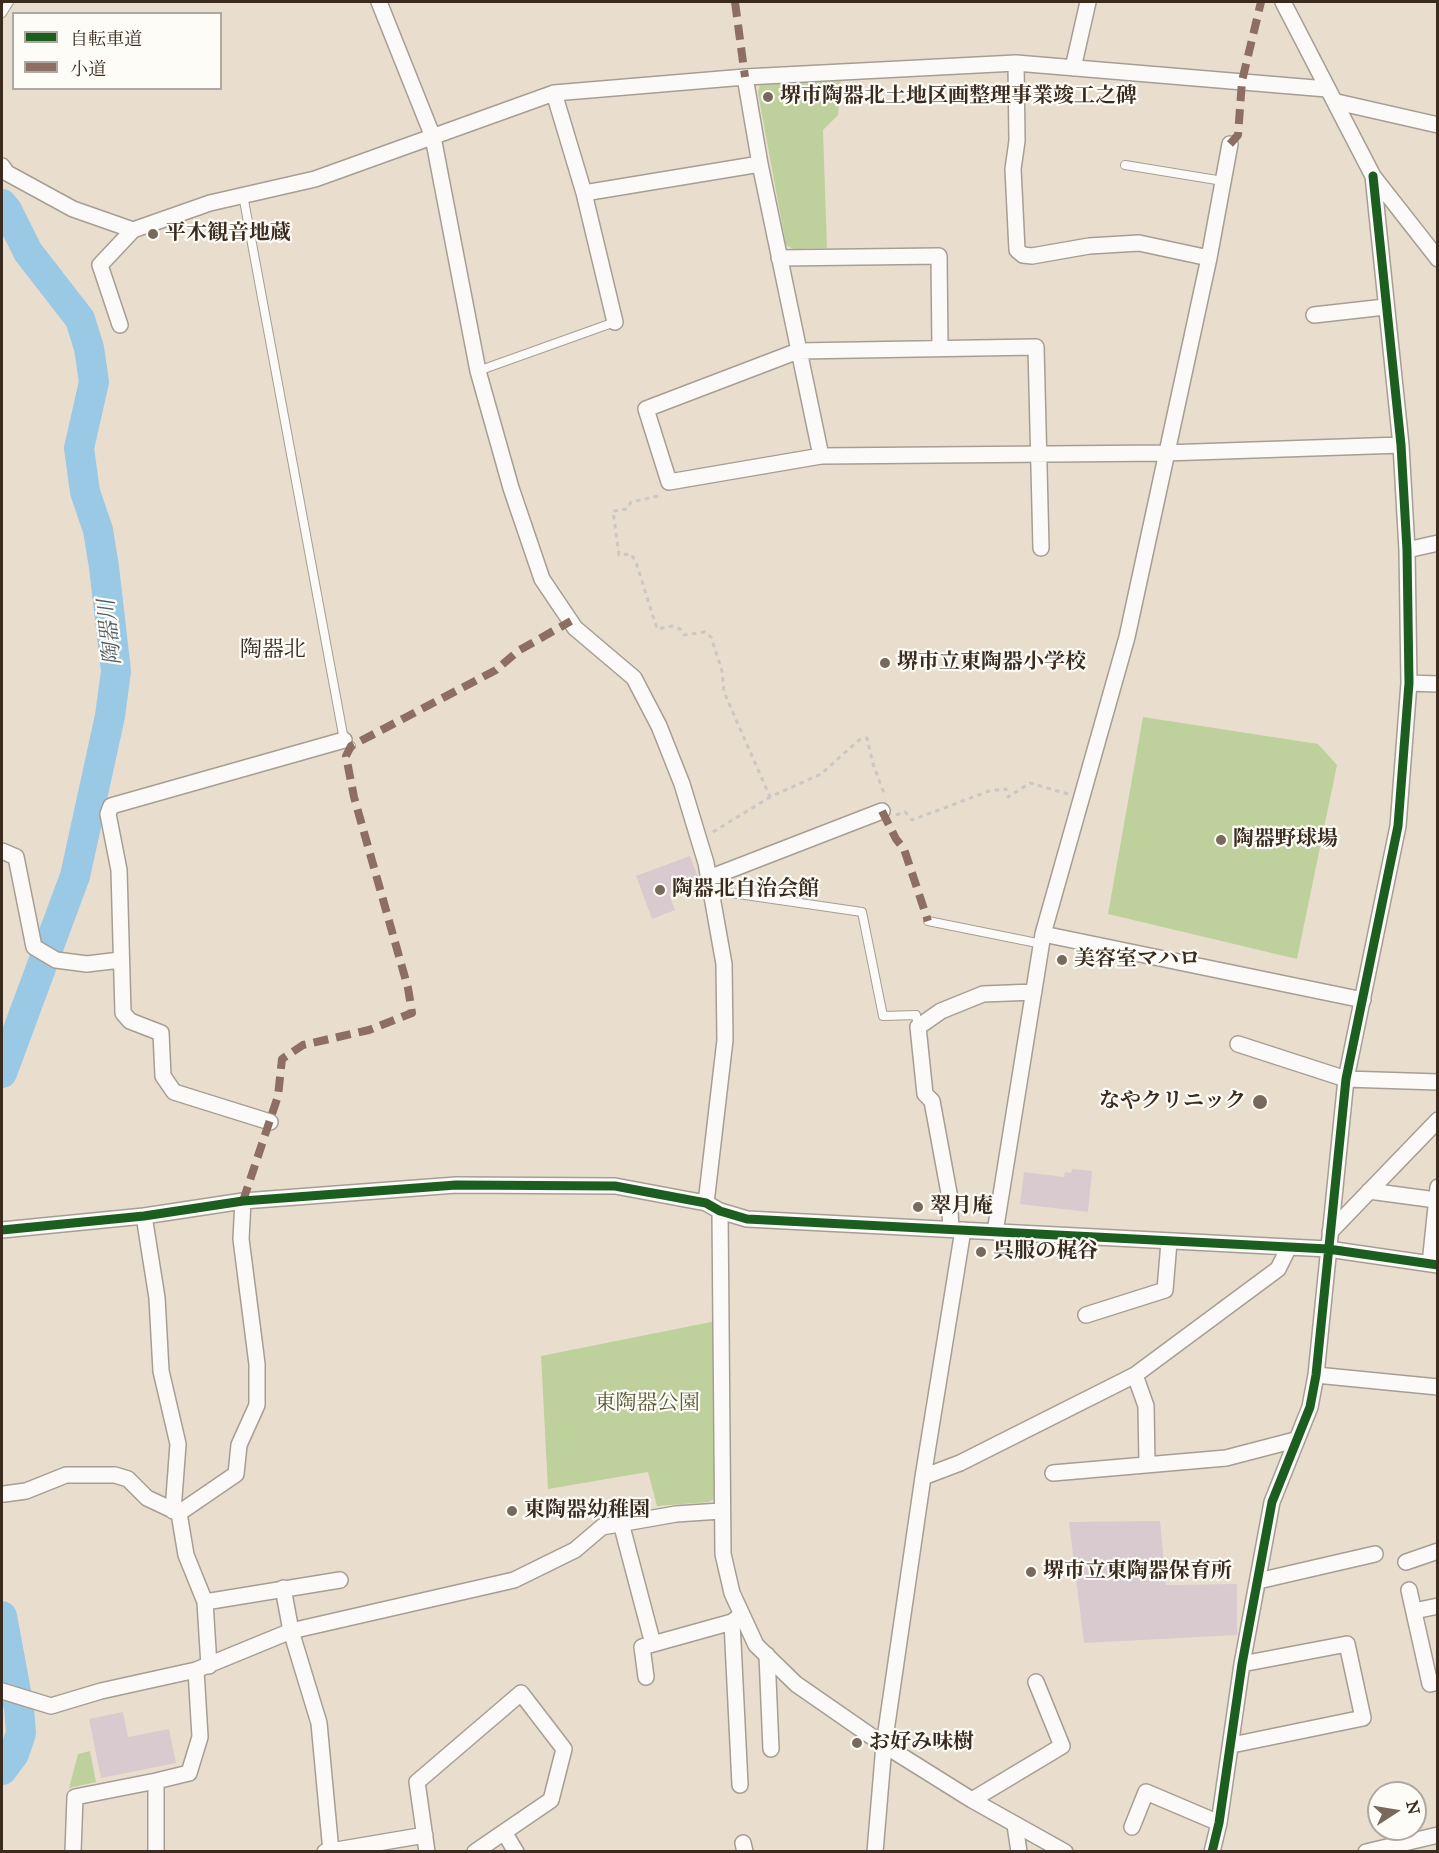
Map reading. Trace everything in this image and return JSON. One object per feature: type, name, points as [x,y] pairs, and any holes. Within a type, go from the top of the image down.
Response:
[{"type":"street","points":[[379,2],[433,137],[478,371],[511,488],[542,579],[575,628],[634,678],[663,736],[682,784],[699,840],[710,884],[724,964],[725,1040],[706,1203]]},
{"type":"street","points":[[1072,68],[1088,2]]},
{"type":"street","points":[[1283,2],[1327,89],[1337,102],[1373,176],[1437,259]]},
{"type":"street","points":[[1016,63],[1017,141],[1013,169],[1017,250],[1023,255],[1032,256],[1089,246],[1139,243],[1209,258]]},
{"type":"street","points":[[120,325],[100,266],[133,230],[210,203],[315,179],[554,93],[745,77],[1016,63],[1327,89]]},
{"type":"street","points":[[745,77],[760,164],[821,456]]},
{"type":"street","points":[[554,93],[584,193],[615,322]]},
{"type":"street","points":[[1337,102],[1437,125]]},
{"type":"street","points":[[995,1232],[1042,939],[1127,637],[1209,258],[1230,144]]},
{"type":"street","points":[[584,193],[760,164]]},
{"type":"street","points":[[2,166],[7,172],[73,209],[133,230]]},
{"type":"street","points":[[1212,1851],[1219,1823],[1242,1664],[1272,1502],[1310,1407],[1317,1375],[1346,1079],[1398,826],[1409,683],[1407,550],[1401,445],[1373,176]]},
{"type":"street","points":[[779,258],[939,256],[940,348]]},
{"type":"street","points":[[1314,315],[1385,307]]},
{"type":"street","points":[[1041,548],[1040,454],[1036,347],[798,351],[646,409],[669,483],[821,456],[1040,454],[1165,453],[1401,445]]},
{"type":"street","points":[[1407,550],[1437,543]]},
{"type":"street","points":[[1409,683],[1437,684]]},
{"type":"street","points":[[270,1122],[174,1092],[163,1076],[161,1033],[130,1021],[123,1013],[119,870],[108,814],[111,806],[347,743]]},
{"type":"street","points":[[710,884],[886,805]]},
{"type":"street","points":[[2,851],[16,857],[34,947],[56,960],[87,964],[120,960]]},
{"type":"street","points":[[1042,939],[1363,1000]]},
{"type":"street","points":[[874,1851],[884,1745],[957,1229],[932,1101],[925,1094],[918,1027],[941,1011],[983,994],[1034,992]]},
{"type":"street","points":[[1238,1044],[1346,1079],[1437,1082]]},
{"type":"street","points":[[1330,1232],[1437,1120]]},
{"type":"street","points":[[7,1230],[144,1216],[243,1201],[456,1185],[615,1186],[706,1203],[720,1212],[747,1219],[1328,1250],[1434,1264],[1437,1193],[1369,1191]]},
{"type":"street","points":[[176,1512],[236,1474],[239,1445],[256,1405],[257,1364],[241,1239],[243,1201]]},
{"type":"street","points":[[720,1212],[723,1338],[721,1510],[723,1554],[737,1618],[740,1785]]},
{"type":"street","points":[[73,1851],[75,1797],[189,1773],[200,1737],[205,1602],[186,1556],[176,1512],[178,1443],[161,1371],[157,1298],[144,1216]]},
{"type":"street","points":[[1086,1315],[1165,1290],[1169,1242]]},
{"type":"street","points":[[923,1477],[960,1463],[1135,1375],[1278,1269],[1288,1249]]},
{"type":"street","points":[[1135,1375],[1146,1406],[1148,1464]]},
{"type":"street","points":[[1317,1375],[1437,1387]]},
{"type":"street","points":[[1053,1473],[1226,1458],[1295,1440]]},
{"type":"street","points":[[4,1494],[26,1491],[66,1475],[115,1474],[128,1479],[147,1498],[176,1512]]},
{"type":"street","points":[[5,1691],[51,1706],[101,1690],[203,1668],[291,1631],[514,1580],[575,1550],[602,1527],[676,1514],[721,1510]]},
{"type":"street","points":[[621,1523],[653,1644]]},
{"type":"street","points":[[1406,1562],[1437,1551]]},
{"type":"street","points":[[1258,1581],[1375,1554]]},
{"type":"street","points":[[205,1602],[340,1580]]},
{"type":"street","points":[[284,1588],[291,1631],[318,1723],[329,1851],[425,1835]]},
{"type":"street","points":[[1409,1590],[1430,1683],[1437,1682]]},
{"type":"street","points":[[1414,1611],[1437,1606]]},
{"type":"street","points":[[646,1677],[642,1647],[737,1618]]},
{"type":"street","points":[[737,1618],[756,1645],[796,1684],[884,1745],[972,1800],[1065,1851]]},
{"type":"street","points":[[1232,1745],[1363,1718],[1347,1644],[1242,1664]]},
{"type":"street","points":[[766,1655],[771,1749]]},
{"type":"street","points":[[972,1800],[1062,1746],[1036,1682]]},
{"type":"street","points":[[428,1851],[417,1782],[521,1693],[564,1749],[551,1800],[475,1851]]},
{"type":"street","points":[[156,1781],[156,1851]]},
{"type":"street","points":[[1132,1827],[1146,1792],[1219,1823]]},
{"type":"street","points":[[1015,1825],[1019,1851]]},
{"type":"street","points":[[504,1832],[516,1851]]},
{"type":"street","points":[[1366,1851],[1437,1835]]},
{"type":"lane","points":[[2,13],[9,2]]},
{"type":"lane","points":[[1125,165],[1223,181]]},
{"type":"lane","points":[[243,195],[347,743]]},
{"type":"lane","points":[[478,371],[615,322]]},
{"type":"lane","points":[[710,884],[862,912],[883,1016],[916,1015],[918,1027]]},
{"type":"lane","points":[[928,921],[1042,939]]},
{"type":"path","points":[[658,496],[631,502],[627,509],[613,511],[619,555],[631,554],[636,562],[657,629],[672,626],[680,629],[684,635],[705,632],[711,637],[722,670],[724,692],[771,798]]},
{"type":"path","points":[[699,840],[771,798],[821,774],[859,740],[867,738],[886,805],[894,816],[905,812],[912,820],[989,790],[1006,789],[1008,797],[1030,783],[1082,799]]},
{"type":"green space","points":[[841,80],[838,115],[823,130],[827,248],[793,249],[786,245],[758,93],[760,85]]},
{"type":"green space","name":"陶器野球場","points":[[1143,717],[1318,744],[1337,765],[1297,959],[1108,914]]},
{"type":"green space","name":"東陶器公園","points":[[716,1321],[715,1499],[709,1502],[657,1506],[648,1472],[548,1489],[541,1356]]},
{"type":"green space","points":[[90,1751],[96,1782],[69,1788],[78,1754]]},
{"type":"building","name":"陶器北自治会館","points":[[690,856],[698,877],[685,881],[688,887],[669,894],[675,910],[652,919],[636,876]]},
{"type":"building","points":[[1072,1169],[1092,1171],[1088,1212],[1020,1204],[1024,1172],[1064,1177],[1065,1172],[1071,1173]]},
{"type":"building","points":[[1160,1521],[1166,1585],[1237,1584],[1237,1635],[1084,1643],[1069,1522]]},
{"type":"building","points":[[123,1712],[128,1737],[169,1729],[176,1763],[101,1778],[89,1719]]},
{"type":"waterway","name":"陶器川","points":[[2,204],[28,252],[80,319],[89,348],[94,382],[79,448],[85,492],[98,530],[116,671],[110,716],[75,876],[2,1073]]},
{"type":"waterway","name":"陶器川","points":[[2,1616],[19,1708],[21,1733],[14,1754],[2,1770]]},
{"type":"marked path","points":[[735,2],[745,77]]},
{"type":"marked path","points":[[1230,144],[1238,135],[1242,81],[1261,2]]},
{"type":"marked path","points":[[243,1201],[278,1096],[282,1059],[303,1045],[369,1030],[412,1013],[408,988],[354,797],[346,756],[351,746],[496,670],[518,651],[571,621]]},
{"type":"marked path","points":[[882,811],[896,839],[904,849],[928,921]]},
{"type":"cycle path","points":[[1212,1852],[1219,1823],[1242,1664],[1272,1502],[1310,1407],[1316,1375],[1346,1079],[1398,826],[1409,683],[1407,550],[1401,445],[1373,176]]},
{"type":"cycle path","points":[[2,1230],[144,1216],[243,1201],[456,1185],[615,1186],[706,1203],[720,1211],[747,1219],[1328,1249],[1438,1265]]},
{"type":"place","name":"堺市陶器北土地区画整理事業竣工之碑","points":[[768,97]]},
{"type":"place","name":"平木観音地蔵","points":[[153,234]]},
{"type":"place","name":"堺市立東陶器小学校","points":[[885,663]]},
{"type":"place","name":"陶器野球場","points":[[1221,840]]},
{"type":"place","name":"陶器北自治会館","points":[[660,890]]},
{"type":"place","name":"美容室マハロ","points":[[1062,960]]},
{"type":"place","name":"なやクリニック","points":[[1260,1102]]},
{"type":"place","name":"翠月庵","points":[[918,1207]]},
{"type":"place","name":"呉服の梶谷","points":[[981,1252]]},
{"type":"place","name":"東陶器幼稚園","points":[[512,1511]]},
{"type":"place","name":"堺市立東陶器保育所","points":[[1031,1572]]},
{"type":"place","name":"お好み味樹","points":[[857,1743]]},
{"type":"district","name":"陶器北","points":[[273,651]]}]
